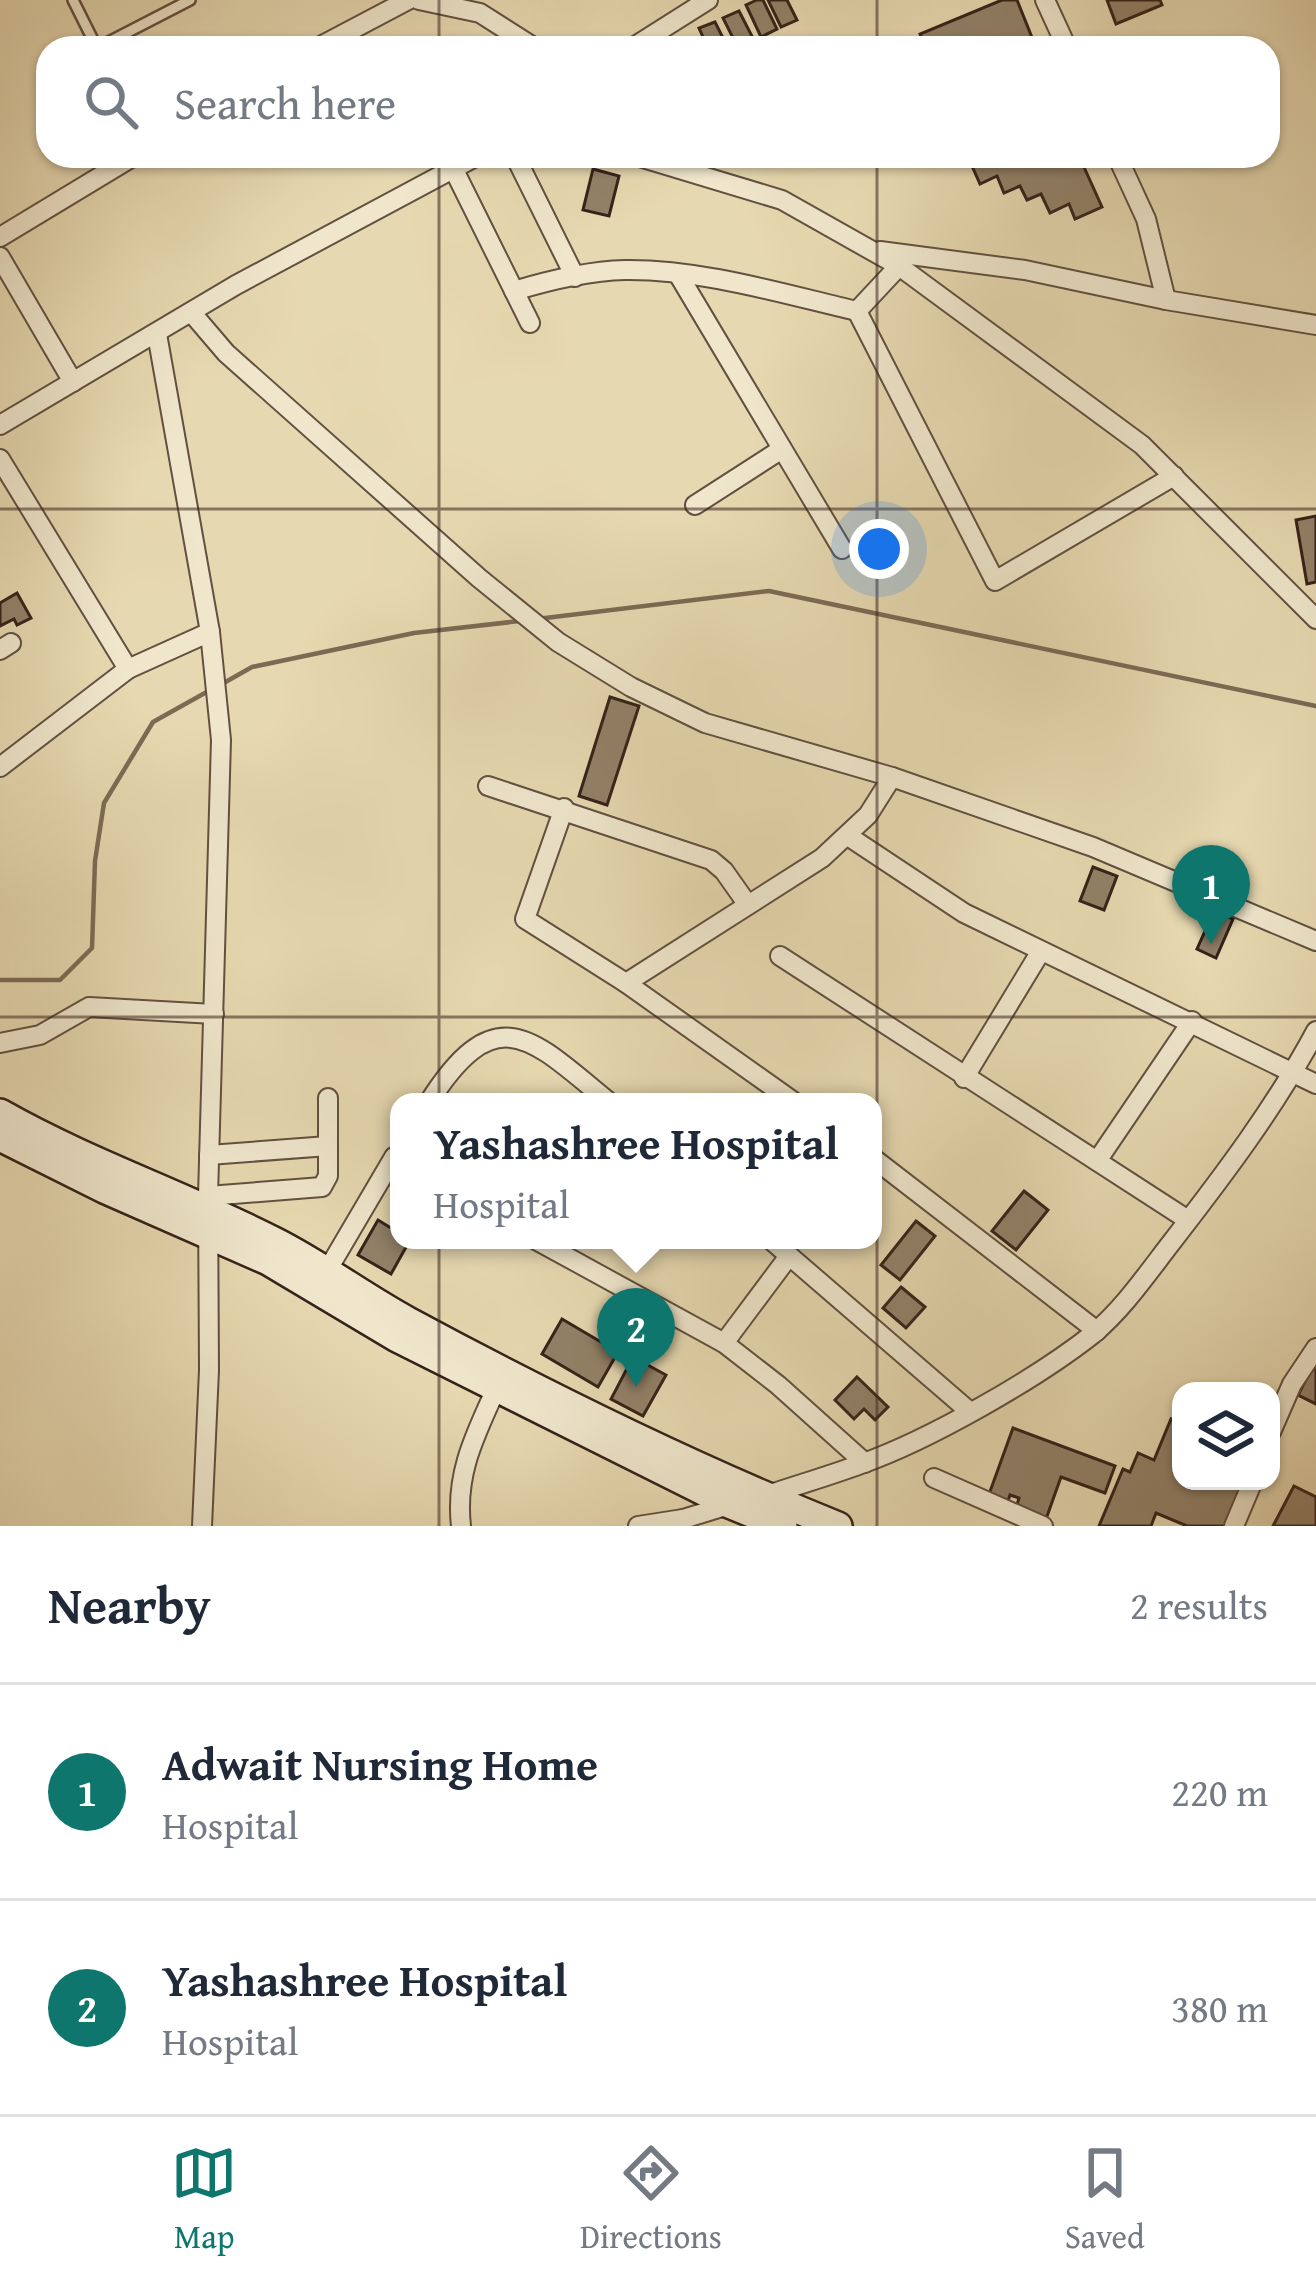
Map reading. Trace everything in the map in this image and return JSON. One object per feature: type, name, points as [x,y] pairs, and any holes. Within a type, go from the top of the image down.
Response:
[{"type":"street","points":[[340,36],[407,0]]},
{"type":"street","points":[[418,0],[477,7],[519,36]]},
{"type":"street","points":[[651,36],[708,0]]},
{"type":"street","points":[[1045,0],[1062,36]]},
{"type":"street","points":[[0,237],[114,168]]},
{"type":"street","points":[[0,425],[191,312],[457,168]]},
{"type":"street","points":[[521,168],[575,277]]},
{"type":"street","points":[[676,168],[782,200],[899,266],[1142,445],[1316,619]]},
{"type":"street","points":[[1123,168],[1146,219],[1166,299]]},
{"type":"street","points":[[454,170],[530,323]]},
{"type":"street","points":[[869,249],[1024,269],[1316,325]]},
{"type":"street","points":[[0,257],[74,382]]},
{"type":"street","points":[[857,311],[899,266]]},
{"type":"street","points":[[514,291],[625,270],[678,274],[857,311]]},
{"type":"street","points":[[678,274],[842,549]]},
{"type":"street","points":[[857,311],[995,581],[1174,476]]},
{"type":"street","points":[[191,312],[226,353],[367,481],[558,642],[631,687],[705,723],[892,777],[1093,847],[1316,941]]},
{"type":"street","points":[[157,334],[210,632],[221,740],[202,1526]]},
{"type":"street","points":[[695,505],[782,449]]},
{"type":"street","points":[[0,459],[128,670]]},
{"type":"street","points":[[0,767],[128,670],[210,632]]},
{"type":"street","points":[[626,983],[822,858],[868,815],[892,777]]},
{"type":"street","points":[[488,786],[711,860],[748,905]]},
{"type":"street","points":[[565,808],[525,919],[626,983],[781,1093]]},
{"type":"street","points":[[848,836],[964,913],[1316,1084]]},
{"type":"street","points":[[964,1078],[1041,951]]},
{"type":"street","points":[[780,956],[1188,1220]]},
{"type":"street","points":[[0,1043],[40,1035],[89,1007],[214,1014]]},
{"type":"street","points":[[1097,1161],[1192,1021]]},
{"type":"street","points":[[638,1526],[684,1522],[865,1463],[1058,1360],[1097,1330],[1130,1295],[1294,1071],[1316,1031]]},
{"type":"street","points":[[436,1093],[465,1054],[491,1040],[517,1037],[538,1044],[598,1093]]},
{"type":"street","points":[[0,1137],[104,1189],[209,1214],[322,1187],[328,1176],[328,1098]]},
{"type":"street","points":[[0,1113],[209,1214],[268,1261],[407,1320],[729,1504],[783,1526]]},
{"type":"street","points":[[209,1155],[328,1146]]},
{"type":"street","points":[[882,1165],[1097,1330]]},
{"type":"street","points":[[322,1282],[390,1168]]},
{"type":"street","points":[[568,1249],[724,1343],[778,1384],[865,1463]]},
{"type":"street","points":[[781,1249],[969,1411]]},
{"type":"street","points":[[724,1343],[789,1256]]},
{"type":"street","points":[[322,1282],[397,1339],[496,1389],[838,1526]]},
{"type":"street","points":[[1280,1411],[1316,1348]]},
{"type":"street","points":[[461,1526],[458,1500],[464,1458],[496,1389]]},
{"type":"street","points":[[934,1478],[1043,1526]]},
{"type":"street","points":[[1234,1526],[1249,1490]]},
{"type":"lane","points":[[73,0],[91,36]]},
{"type":"lane","points":[[120,36],[190,0]]},
{"type":"building","points":[[763,0],[777,29],[761,36],[746,5]]},
{"type":"building","points":[[768,0],[787,0],[797,20],[781,27]]},
{"type":"building","points":[[1002,0],[1017,0],[1031,36],[921,36]]},
{"type":"building","points":[[1107,0],[1160,0],[1162,5],[1116,24]]},
{"type":"building","points":[[739,11],[752,36],[732,36],[723,18]]},
{"type":"building","points":[[715,22],[722,36],[703,36],[699,28]]},
{"type":"building","points":[[973,168],[1084,168],[1102,207],[1075,219],[1069,204],[1050,213],[1041,194],[1027,200],[1020,186],[1004,193],[997,176],[980,184]]},
{"type":"building","points":[[593,169],[619,176],[609,216],[583,210]]},
{"type":"building","points":[[1316,516],[1316,582],[1307,584],[1296,520]]},
{"type":"building","points":[[17,593],[31,618],[0,626],[0,603]]},
{"type":"building","points":[[610,697],[639,706],[607,805],[579,796]]},
{"type":"building","points":[[1093,867],[1117,876],[1104,910],[1080,901]]},
{"type":"building","points":[[1214,911],[1233,919],[1216,958],[1197,949]]},
{"type":"building","points":[[1024,1191],[1048,1210],[1016,1250],[992,1231]]},
{"type":"building","points":[[378,1220],[390,1227],[390,1249],[405,1249],[391,1274],[358,1255]]},
{"type":"building","points":[[916,1221],[935,1236],[900,1280],[881,1265]]},
{"type":"building","points":[[901,1287],[925,1307],[906,1328],[883,1308]]},
{"type":"building","points":[[562,1319],[618,1352],[598,1387],[542,1354]]},
{"type":"building","points":[[633,1357],[666,1375],[643,1416],[611,1399]]},
{"type":"building","points":[[1312,1368],[1316,1370],[1316,1404],[1298,1395]]},
{"type":"building","points":[[857,1377],[888,1407],[875,1420],[864,1409],[854,1419],[835,1400]]},
{"type":"building","points":[[1172,1419],[1172,1490],[1243,1490],[1228,1526],[1187,1526],[1156,1513],[1151,1526],[1099,1526],[1123,1469],[1130,1472],[1138,1453],[1154,1460]]},
{"type":"building","points":[[1013,1428],[1115,1466],[1105,1493],[1061,1477],[1046,1519],[1016,1508],[1019,1498],[1010,1495],[1007,1504],[988,1497]]},
{"type":"building","points":[[1294,1486],[1316,1497],[1316,1526],[1273,1526]]},
{"type":"waterway","points":[[537,619],[769,591],[1316,706]]},
{"type":"waterway","points":[[222,684],[252,667],[414,633],[520,621]]},
{"type":"waterway","points":[[0,980],[60,980],[92,948],[95,861],[104,803],[153,722],[212,689]]},
{"type":"place","name":"Adwait Nursing Home","points":[[1211,944]]},
{"type":"place","name":"Yashashree Hospital","points":[[636,1387]]}]
